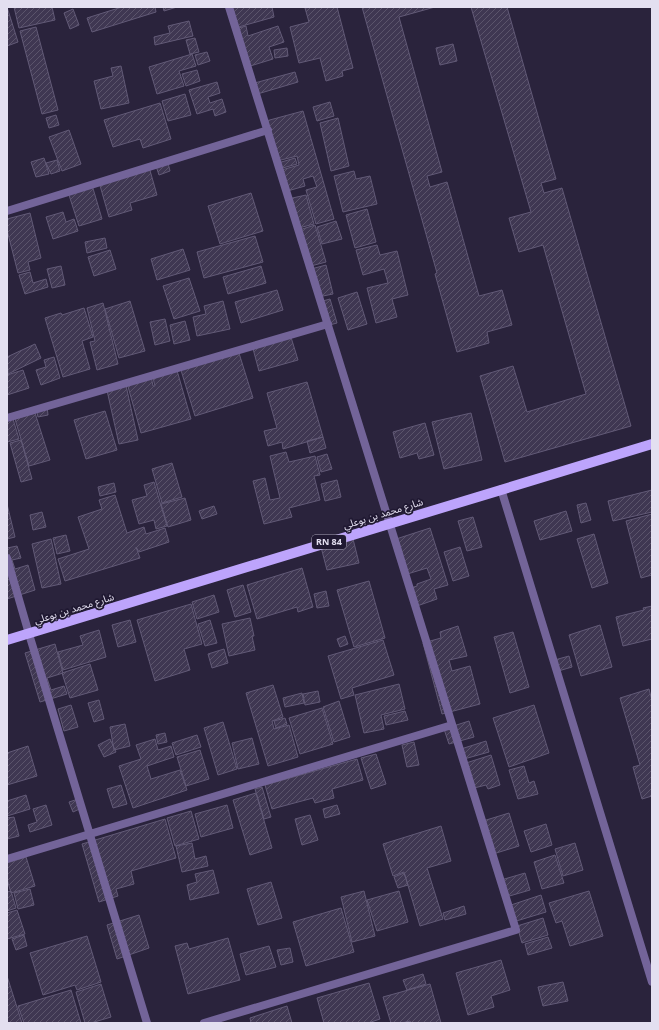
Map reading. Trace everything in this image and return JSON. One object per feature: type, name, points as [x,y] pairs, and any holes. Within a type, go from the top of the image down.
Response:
[{"type":"main road","name":"شارع محمد بن بوعلي","points":[[7,640],[652,444]]},
{"type":"street","points":[[204,1023],[516,930],[229,7]]},
{"type":"street","points":[[7,211],[268,130]]},
{"type":"street","points":[[7,418],[328,324]]},
{"type":"street","points":[[501,490],[652,982]]},
{"type":"street","points":[[7,558],[147,1023]]},
{"type":"street","points":[[7,859],[452,725]]},
{"type":"building","points":[[7,7],[18,42],[7,46]]},
{"type":"building","points":[[14,7],[52,7],[55,20],[19,28]]},
{"type":"building","points":[[122,7],[155,7],[156,12],[92,32],[87,18]]},
{"type":"building","points":[[163,7],[177,7],[164,11]]},
{"type":"building","points":[[229,7],[272,7],[274,17],[235,28]]},
{"type":"building","points":[[337,7],[353,68],[342,71],[343,76],[326,81],[320,58],[299,63],[290,27],[309,22],[305,8]]},
{"type":"building","points":[[362,7],[435,7],[399,17],[442,172],[427,176],[430,187],[447,182],[479,296],[502,290],[512,325],[487,332],[489,343],[457,352],[435,274],[437,273]]},
{"type":"building","points":[[471,7],[507,7],[556,179],[541,183],[544,193],[562,188],[631,426],[505,462],[480,376],[513,366],[527,412],[586,394],[543,245],[519,252],[509,218],[531,212]]},
{"type":"building","points":[[73,9],[79,25],[70,29],[64,13]]},
{"type":"building","points":[[189,21],[193,36],[155,45],[154,37],[170,33],[168,26]]},
{"type":"building","points":[[246,26],[248,36],[278,26],[284,42],[269,47],[273,59],[247,67],[235,29]]},
{"type":"building","points":[[36,27],[58,110],[42,114],[20,31]]},
{"type":"building","points":[[195,38],[199,52],[190,54],[186,40]]},
{"type":"building","points":[[453,44],[457,61],[440,65],[436,48]]},
{"type":"building","points":[[287,48],[288,56],[275,58],[274,50]]},
{"type":"building","points":[[207,52],[210,61],[198,65],[195,55]]},
{"type":"building","points":[[192,54],[196,66],[179,71],[184,86],[157,94],[149,67]]},
{"type":"building","points":[[121,66],[129,103],[101,109],[94,81],[113,76],[111,68]]},
{"type":"building","points":[[197,70],[200,81],[186,86],[182,74]]},
{"type":"building","points":[[295,72],[298,82],[254,95],[251,84]]},
{"type":"building","points":[[217,82],[220,93],[208,97],[210,103],[222,99],[226,112],[215,116],[213,109],[197,114],[189,90]]},
{"type":"building","points":[[185,94],[191,115],[168,121],[162,101]]},
{"type":"building","points":[[330,102],[334,116],[317,121],[313,107]]},
{"type":"building","points":[[160,103],[171,139],[143,148],[140,139],[113,147],[104,120]]},
{"type":"building","points":[[303,111],[334,219],[316,224],[306,190],[317,187],[313,176],[303,179],[305,186],[284,192],[278,171],[299,165],[297,156],[277,161],[266,121]]},
{"type":"building","points":[[56,115],[59,125],[49,128],[46,118]]},
{"type":"building","points":[[338,118],[349,166],[331,171],[320,123]]},
{"type":"building","points":[[69,130],[81,164],[62,171],[49,137]]},
{"type":"building","points":[[44,158],[49,174],[36,177],[31,162]]},
{"type":"building","points":[[295,158],[297,164],[279,169],[278,163]]},
{"type":"building","points":[[57,160],[60,171],[51,174],[46,163]]},
{"type":"building","points":[[168,163],[170,171],[159,175],[156,166]]},
{"type":"building","points":[[149,167],[157,195],[130,203],[132,210],[109,217],[99,182]]},
{"type":"building","points":[[354,171],[356,179],[370,176],[377,204],[343,212],[334,176]]},
{"type":"building","points":[[92,185],[102,219],[79,226],[68,192]]},
{"type":"building","points":[[251,193],[263,231],[220,244],[208,206]]},
{"type":"building","points":[[306,195],[314,224],[295,229],[288,199]]},
{"type":"building","points":[[367,209],[376,242],[355,248],[346,215]]},
{"type":"building","points":[[63,212],[66,222],[74,219],[78,231],[53,239],[46,217]]},
{"type":"building","points":[[30,213],[41,258],[28,262],[30,270],[18,273],[7,230],[7,219]]},
{"type":"building","points":[[336,221],[342,239],[322,244],[317,227]]},
{"type":"building","points":[[315,225],[326,262],[307,267],[296,231]]},
{"type":"building","points":[[255,236],[263,262],[204,278],[197,252]]},
{"type":"building","points":[[105,238],[107,248],[87,253],[85,242]]},
{"type":"building","points":[[377,245],[380,255],[397,251],[408,295],[392,299],[397,317],[376,323],[367,288],[388,283],[384,269],[363,275],[356,250]]},
{"type":"building","points":[[183,249],[190,270],[157,280],[151,259]]},
{"type":"building","points":[[110,250],[116,269],[94,276],[88,257]]},
{"type":"building","points":[[326,265],[333,294],[318,297],[311,269]]},
{"type":"building","points":[[61,266],[65,285],[52,288],[47,269]]},
{"type":"building","points":[[261,266],[266,283],[228,294],[223,277]]},
{"type":"building","points":[[30,272],[33,283],[46,279],[48,287],[25,294],[19,275]]},
{"type":"building","points":[[189,278],[200,311],[174,319],[163,286]]},
{"type":"building","points":[[277,290],[283,310],[241,323],[235,302]]},
{"type":"building","points":[[357,292],[367,324],[348,330],[338,298]]},
{"type":"building","points":[[330,299],[337,323],[326,326],[319,302]]},
{"type":"building","points":[[130,301],[145,351],[119,358],[105,309]]},
{"type":"building","points":[[223,301],[230,329],[197,336],[193,317],[206,314],[204,306]]},
{"type":"building","points":[[103,303],[118,364],[97,370],[90,342],[95,341],[87,308]]},
{"type":"building","points":[[84,308],[93,337],[82,341],[90,369],[63,377],[45,318],[61,313],[62,315]]},
{"type":"building","points":[[165,319],[170,341],[155,345],[150,322]]},
{"type":"building","points":[[185,321],[190,340],[174,344],[170,325]]},
{"type":"building","points":[[290,334],[298,360],[259,371],[252,345]]},
{"type":"building","points":[[35,344],[41,358],[8,374],[7,357]]},
{"type":"building","points":[[238,350],[253,398],[195,416],[180,367]]},
{"type":"building","points":[[54,357],[60,378],[41,385],[36,370],[46,367],[44,360]]},
{"type":"building","points":[[176,367],[191,419],[141,433],[127,383],[151,376],[153,386],[155,386],[152,374]]},
{"type":"building","points":[[23,370],[29,388],[7,395],[7,375]]},
{"type":"building","points":[[125,381],[138,440],[119,444],[106,386]]},
{"type":"building","points":[[307,382],[323,437],[283,449],[282,442],[268,446],[264,431],[277,428],[267,393]]},
{"type":"building","points":[[47,406],[48,415],[38,417],[36,408]]},
{"type":"building","points":[[105,411],[117,450],[86,459],[74,420]]},
{"type":"building","points":[[35,413],[50,460],[29,466],[15,419]]},
{"type":"building","points":[[471,413],[482,460],[444,469],[432,422]]},
{"type":"building","points":[[13,419],[19,439],[7,442],[7,421]]},
{"type":"building","points":[[425,423],[434,455],[419,459],[417,453],[400,458],[393,432]]},
{"type":"building","points":[[323,437],[326,448],[310,453],[307,441]]},
{"type":"building","points":[[21,440],[32,479],[21,482],[10,443]]},
{"type":"building","points":[[286,452],[289,462],[315,456],[320,475],[314,476],[320,500],[289,508],[292,517],[264,524],[253,481],[265,478],[270,500],[280,498],[270,456]]},
{"type":"building","points":[[327,454],[332,469],[321,472],[317,457]]},
{"type":"building","points":[[172,463],[182,497],[162,503],[152,469]]},
{"type":"building","points":[[337,480],[341,497],[325,501],[321,484]]},
{"type":"building","points":[[154,482],[167,526],[156,529],[154,520],[139,524],[132,500],[147,496],[144,485]]},
{"type":"building","points":[[114,483],[116,492],[100,496],[98,487]]},
{"type":"building","points":[[652,490],[652,512],[613,521],[608,501]]},
{"type":"building","points":[[115,495],[127,533],[144,527],[146,534],[165,528],[169,542],[139,552],[136,547],[140,558],[65,581],[58,559],[89,549],[78,517],[102,509],[99,500]]},
{"type":"building","points":[[185,498],[191,520],[168,527],[161,504]]},
{"type":"building","points":[[586,503],[591,520],[581,523],[577,505]]},
{"type":"building","points":[[7,504],[15,537],[7,539]]},
{"type":"building","points":[[214,506],[217,514],[202,519],[199,511]]},
{"type":"building","points":[[566,511],[572,531],[540,540],[534,521]]},
{"type":"building","points":[[42,512],[46,527],[33,530],[30,515]]},
{"type":"building","points":[[652,514],[652,575],[641,578],[626,521]]},
{"type":"building","points":[[473,517],[482,547],[467,551],[458,521]]},
{"type":"building","points":[[430,528],[448,585],[434,589],[437,599],[414,607],[408,589],[431,579],[427,568],[404,575],[393,540]]},
{"type":"building","points":[[594,534],[608,583],[592,588],[577,539]]},
{"type":"building","points":[[66,535],[70,551],[57,554],[53,538]]},
{"type":"building","points":[[51,539],[61,584],[42,588],[32,544]]},
{"type":"building","points":[[353,539],[359,563],[327,570],[321,547]]},
{"type":"building","points":[[17,546],[21,558],[12,560],[15,569],[28,565],[35,590],[7,599],[7,548]]},
{"type":"building","points":[[460,547],[469,576],[453,581],[444,552]]},
{"type":"building","points":[[302,568],[313,607],[298,612],[297,607],[257,619],[247,585]]},
{"type":"building","points":[[369,581],[385,638],[354,647],[337,590]]},
{"type":"building","points":[[243,585],[251,612],[235,617],[227,590]]},
{"type":"building","points":[[326,591],[329,606],[317,608],[314,594]]},
{"type":"building","points":[[214,595],[219,612],[197,619],[192,602]]},
{"type":"building","points":[[191,604],[202,644],[184,649],[190,670],[155,681],[137,620]]},
{"type":"building","points":[[652,606],[652,639],[623,646],[616,617],[644,610],[643,608]]},
{"type":"building","points":[[250,618],[255,650],[229,656],[222,624]]},
{"type":"building","points":[[130,620],[136,642],[118,647],[112,625]]},
{"type":"building","points":[[210,620],[217,643],[205,646],[198,624]]},
{"type":"building","points":[[600,625],[612,667],[581,676],[569,635]]},
{"type":"building","points":[[458,626],[467,656],[449,660],[452,671],[470,666],[480,704],[442,714],[423,643],[441,638],[440,632]]},
{"type":"building","points":[[99,630],[106,657],[63,670],[58,652],[83,645],[80,636]]},
{"type":"building","points":[[513,632],[529,687],[510,693],[494,637]]},
{"type":"building","points":[[345,636],[348,644],[340,647],[337,639]]},
{"type":"building","points":[[383,640],[394,675],[352,688],[354,695],[341,699],[328,656]]},
{"type":"building","points":[[55,644],[63,673],[47,678],[51,690],[64,686],[67,694],[40,702],[25,653]]},
{"type":"building","points":[[224,649],[228,663],[212,668],[208,654]]},
{"type":"building","points":[[569,656],[572,667],[555,672],[551,661]]},
{"type":"building","points":[[90,664],[98,690],[70,698],[62,673]]},
{"type":"building","points":[[399,684],[405,709],[381,715],[384,729],[364,733],[355,695]]},
{"type":"building","points":[[273,685],[283,717],[272,721],[274,729],[289,725],[298,757],[268,766],[246,693]]},
{"type":"building","points":[[649,689],[652,701],[652,796],[642,799],[633,767],[640,765],[620,698]]},
{"type":"building","points":[[318,691],[320,702],[305,705],[303,694]]},
{"type":"building","points":[[302,693],[304,703],[285,707],[283,698]]},
{"type":"building","points":[[99,700],[104,719],[94,722],[88,703]]},
{"type":"building","points":[[339,701],[350,737],[334,742],[323,707]]},
{"type":"building","points":[[71,705],[78,727],[64,731],[58,709]]},
{"type":"building","points":[[534,705],[549,753],[509,767],[493,718]]},
{"type":"building","points":[[322,708],[333,744],[300,754],[289,718]]},
{"type":"building","points":[[405,711],[408,720],[386,725],[384,716]]},
{"type":"building","points":[[285,718],[287,724],[276,728],[274,721]]},
{"type":"building","points":[[469,721],[474,737],[449,744],[444,729]]},
{"type":"building","points":[[223,722],[237,769],[218,775],[204,728]]},
{"type":"building","points":[[125,724],[130,746],[114,750],[110,727]]},
{"type":"building","points":[[165,733],[167,742],[158,744],[156,735]]},
{"type":"building","points":[[197,735],[201,747],[176,755],[172,743]]},
{"type":"building","points":[[252,738],[259,764],[238,769],[232,743]]},
{"type":"building","points":[[110,739],[116,752],[104,757],[98,745]]},
{"type":"building","points":[[155,739],[158,750],[171,746],[174,757],[147,766],[151,779],[180,770],[187,790],[133,808],[119,766],[141,759],[136,745]]},
{"type":"building","points":[[486,741],[489,752],[464,759],[461,749]]},
{"type":"building","points":[[414,742],[419,765],[407,767],[402,745]]},
{"type":"building","points":[[28,746],[37,776],[7,785],[7,753]]},
{"type":"building","points":[[200,750],[209,779],[186,786],[177,757]]},
{"type":"building","points":[[376,754],[386,784],[371,789],[361,758]]},
{"type":"building","points":[[491,755],[500,785],[488,789],[486,785],[474,788],[466,763]]},
{"type":"building","points":[[357,759],[363,780],[332,789],[334,798],[315,803],[313,798],[272,809],[265,785]]},
{"type":"building","points":[[524,766],[529,783],[534,781],[538,794],[518,799],[509,770]]},
{"type":"building","points":[[121,785],[127,804],[113,808],[107,789]]},
{"type":"building","points":[[262,787],[271,817],[264,819],[255,789]]},
{"type":"building","points":[[256,793],[272,848],[250,855],[233,800]]},
{"type":"building","points":[[26,795],[30,809],[7,816],[7,801]]},
{"type":"building","points":[[81,798],[84,807],[73,812],[69,802]]},
{"type":"building","points":[[46,805],[52,825],[30,832],[28,825],[37,822],[33,809]]},
{"type":"building","points":[[227,805],[233,828],[201,837],[195,814]]},
{"type":"building","points":[[337,805],[340,814],[325,818],[323,809]]},
{"type":"building","points":[[191,811],[199,839],[175,846],[167,818]]},
{"type":"building","points":[[509,813],[519,846],[493,854],[483,821]]},
{"type":"building","points":[[310,815],[318,840],[302,845],[295,819]]},
{"type":"building","points":[[14,817],[19,836],[7,839],[7,818]]},
{"type":"building","points":[[165,819],[176,858],[131,871],[134,884],[116,889],[118,896],[99,902],[82,844]]},
{"type":"building","points":[[546,824],[552,845],[531,852],[524,831]]},
{"type":"building","points":[[441,826],[451,861],[427,868],[443,919],[420,926],[404,872],[393,876],[383,844]]},
{"type":"building","points":[[192,843],[195,859],[206,856],[208,866],[182,872],[176,846]]},
{"type":"building","points":[[575,843],[583,870],[563,876],[555,849]]},
{"type":"building","points":[[555,855],[564,883],[542,889],[534,862]]},
{"type":"building","points":[[26,857],[35,886],[11,893],[7,879],[7,863]]},
{"type":"building","points":[[213,870],[219,893],[190,900],[187,885],[197,882],[195,874]]},
{"type":"building","points":[[404,873],[408,885],[398,888],[394,877]]},
{"type":"building","points":[[525,873],[530,890],[506,897],[501,880]]},
{"type":"building","points":[[271,882],[282,918],[258,925],[247,889]]},
{"type":"building","points":[[30,889],[34,905],[18,909],[14,893]]},
{"type":"building","points":[[11,891],[16,908],[7,911],[7,892]]},
{"type":"building","points":[[364,891],[375,936],[352,942],[341,897]]},
{"type":"building","points":[[399,891],[408,922],[377,931],[367,900]]},
{"type":"building","points":[[589,891],[603,936],[570,946],[562,921],[556,923],[549,903]]},
{"type":"building","points":[[541,895],[546,912],[513,922],[508,906]]},
{"type":"building","points":[[464,906],[466,914],[445,920],[443,913]]},
{"type":"building","points":[[341,908],[354,952],[306,966],[293,922]]},
{"type":"building","points":[[17,910],[25,934],[7,939],[7,913]]},
{"type":"building","points":[[139,915],[149,948],[117,959],[107,925]]},
{"type":"building","points":[[543,918],[548,935],[522,943],[517,926]]},
{"type":"building","points":[[24,935],[27,946],[16,950],[12,939]]},
{"type":"building","points":[[87,936],[101,982],[77,990],[75,985],[43,995],[30,953]]},
{"type":"building","points":[[548,937],[552,948],[528,955],[525,944]]},
{"type":"building","points":[[228,938],[240,980],[188,994],[175,946],[187,943],[189,949]]},
{"type":"building","points":[[269,946],[276,967],[246,975],[240,954]]},
{"type":"building","points":[[290,948],[293,962],[281,965],[277,950]]},
{"type":"building","points":[[501,960],[510,990],[491,996],[494,1007],[468,1015],[456,973]]},
{"type":"building","points":[[423,974],[426,984],[407,990],[403,980]]},
{"type":"building","points":[[7,976],[22,1023],[7,1023]]},
{"type":"building","points":[[563,982],[568,1001],[543,1006],[538,987]]},
{"type":"building","points":[[369,983],[380,1019],[368,1023],[324,1023],[317,998]]},
{"type":"building","points":[[101,984],[111,1017],[91,1023],[85,1023],[76,992]]},
{"type":"building","points":[[430,984],[441,1023],[411,1023],[410,1021],[391,1023],[383,997]]},
{"type":"building","points":[[71,990],[81,1023],[24,1023],[18,1006]]},
{"type":"building","points":[[287,1006],[292,1023],[251,1023],[250,1018]]}]
